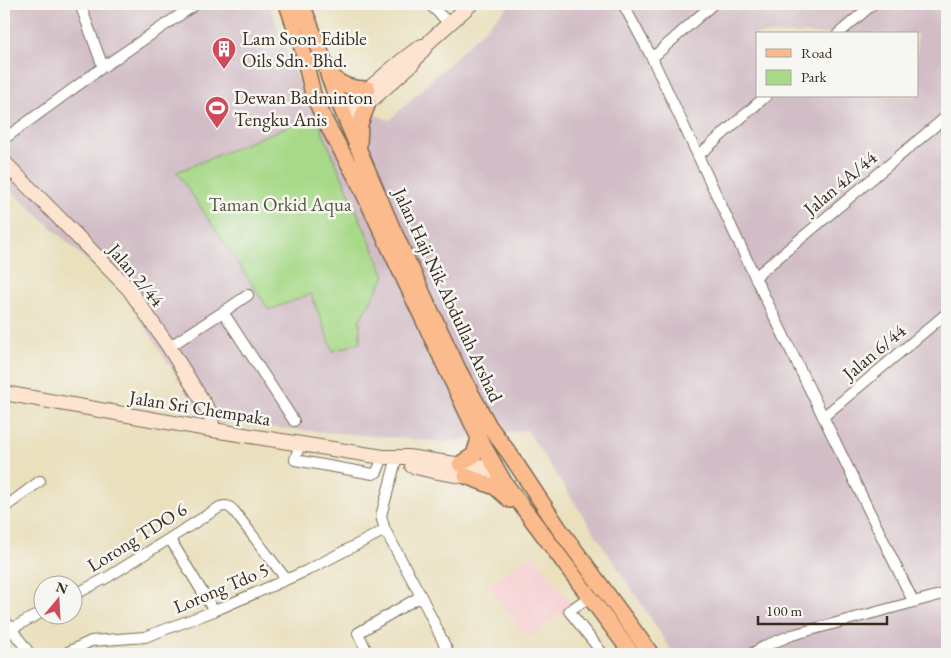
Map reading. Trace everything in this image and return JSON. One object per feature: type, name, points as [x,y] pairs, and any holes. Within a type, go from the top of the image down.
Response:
[{"type":"main road","name":"Jalan Haji Nik Abdullah Arshad","points":[[287,4],[302,48],[314,94],[325,121],[354,174],[479,438],[531,520],[632,654]]},
{"type":"main road","name":"Jalan Haji Nik Abdullah Arshad","points":[[302,4],[342,114],[393,230],[458,369],[489,426],[558,527],[651,654]]},
{"type":"main road","points":[[302,48],[309,58],[326,101],[334,112],[342,114],[338,122],[340,133],[354,174]]},
{"type":"main road","points":[[326,66],[332,76],[339,82],[368,96],[358,136],[360,152]]},
{"type":"main road","points":[[489,426],[500,454],[499,469],[515,477],[558,527]]},
{"type":"main road","points":[[479,438],[474,455],[463,470],[495,486],[531,520]]},
{"type":"street","points":[[80,4],[103,67]]},
{"type":"street","points":[[4,139],[103,67],[196,4]]},
{"type":"street","points":[[429,4],[449,23]]},
{"type":"street","points":[[342,114],[368,96],[405,57],[431,40],[471,4]]},
{"type":"street","points":[[623,4],[652,58],[822,417],[913,601]]},
{"type":"street","points":[[652,58],[713,4]]},
{"type":"street","points":[[840,32],[872,4]]},
{"type":"street","points":[[698,155],[764,98]]},
{"type":"street","name":"Jalan 4A/44","points":[[755,277],[947,116]]},
{"type":"street","name":"Jalan 2/44","points":[[4,162],[129,289],[169,347],[210,414],[213,430]]},
{"type":"street","points":[[169,347],[248,295]]},
{"type":"street","points":[[223,312],[294,421]]},
{"type":"street","name":"Jalan 6/44","points":[[822,417],[947,313]]},
{"type":"street","name":"Jalan Sri Chempaka","points":[[4,393],[213,430],[392,458],[420,458],[485,477],[499,469]]},
{"type":"street","points":[[392,458],[381,516],[385,530],[421,596],[449,654]]},
{"type":"street","points":[[4,508],[40,481]]},
{"type":"street","name":"Lorong TDO 6","points":[[82,591],[170,539],[220,506],[230,507],[234,511],[286,579]]},
{"type":"street","name":"Lorong Tdo 5","points":[[64,654],[91,641],[145,637],[214,611],[306,571],[385,530]]},
{"type":"street","points":[[170,539],[214,611]]},
{"type":"street","points":[[752,654],[767,645],[792,635],[947,593]]},
{"type":"street","points":[[368,654],[358,633],[421,596]]},
{"type":"street","points":[[589,597],[569,611],[603,654]]},
{"type":"street","points":[[7,631],[32,617]]},
{"type":"street","points":[[4,619],[7,631],[30,654]]},
{"type":"shaded area","points":[[4,4],[269,4],[302,91],[390,120],[511,4],[947,4],[947,654],[674,654],[527,430],[447,442],[205,422],[126,296],[4,184]]},
{"type":"shaded area","points":[[533,553],[572,606],[527,638],[488,585]]},
{"type":"green space","name":"Taman Orkid Aqua","points":[[315,115],[385,276],[360,319],[360,343],[333,351],[311,294],[269,310],[177,172]]},
{"type":"place","name":"Lam Soon Edible Oils Sdn. Bhd.","points":[[224,70]]},
{"type":"place","name":"Dewan Badminton Tengku Anis","points":[[217,129]]}]
